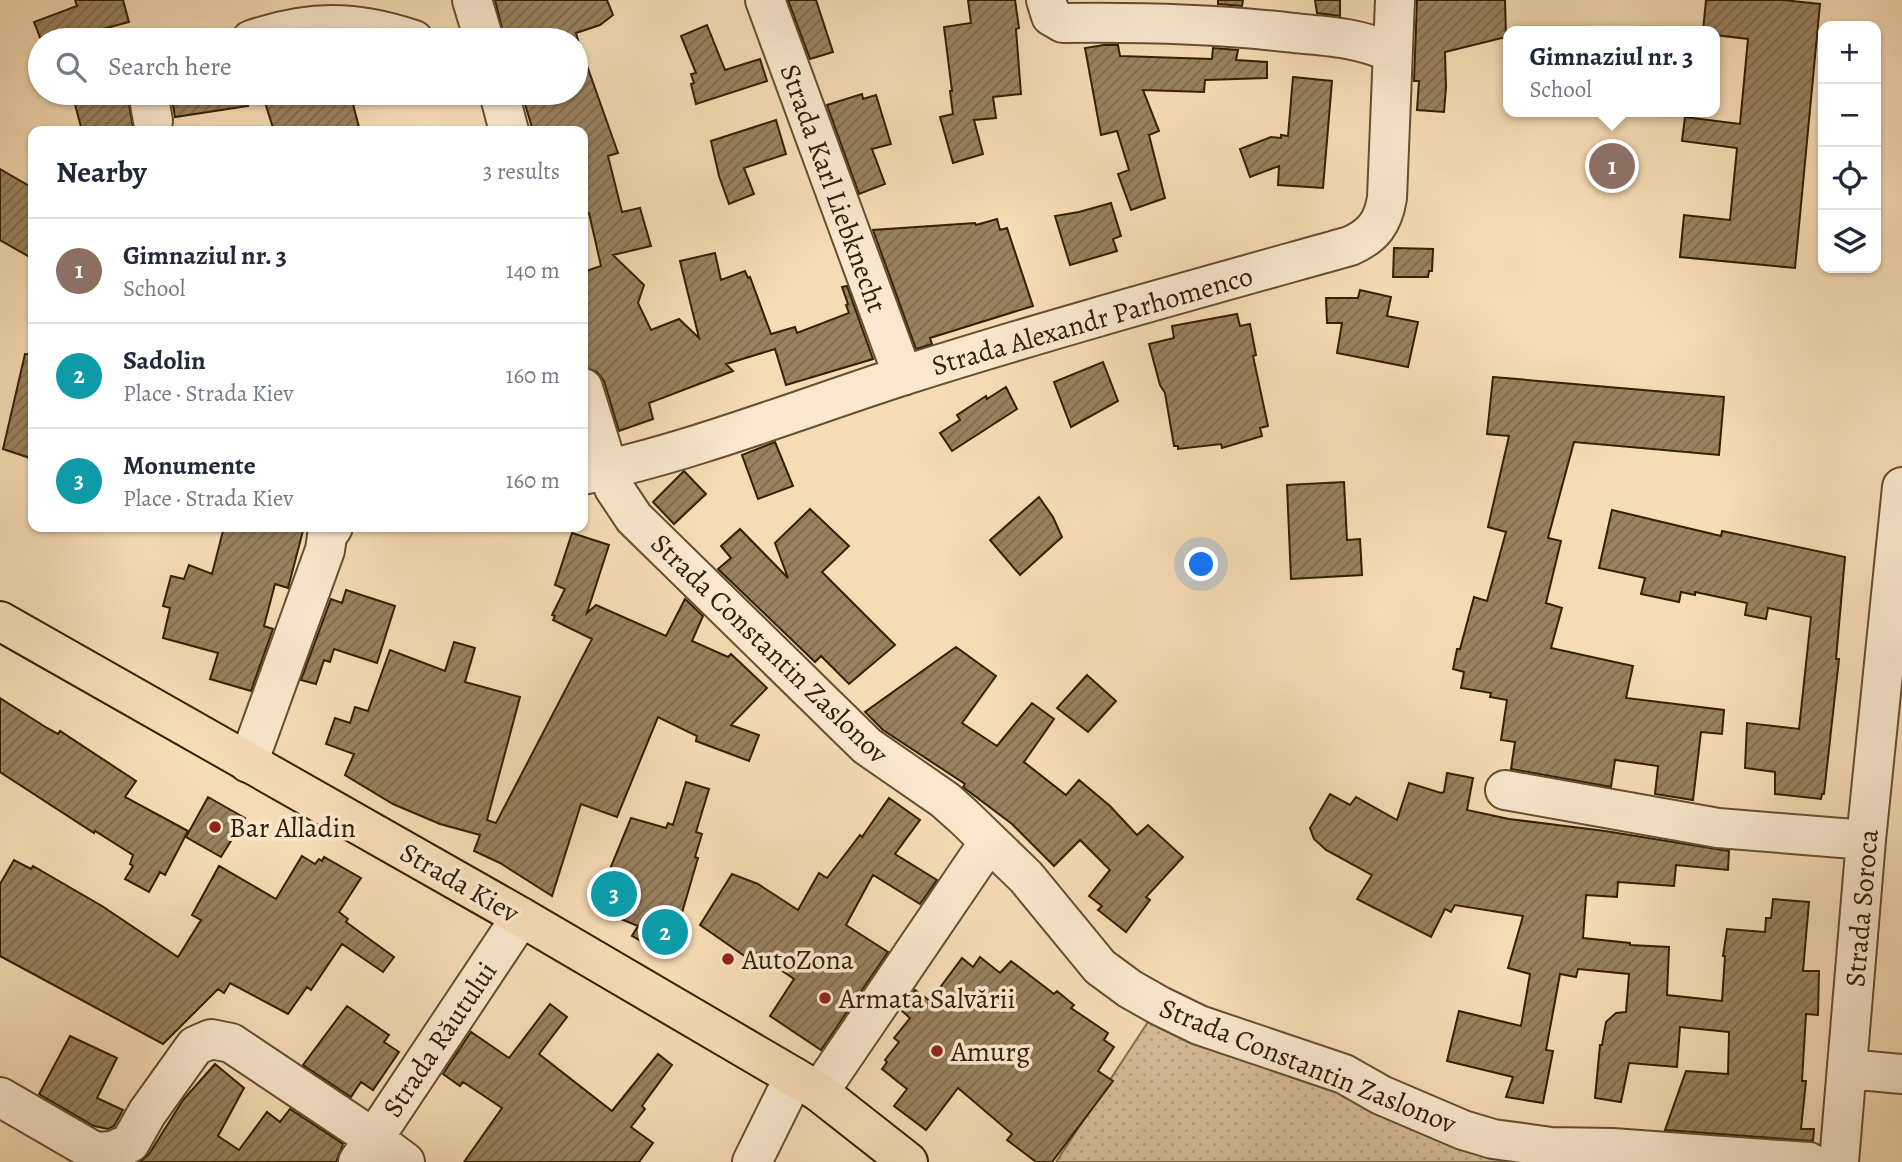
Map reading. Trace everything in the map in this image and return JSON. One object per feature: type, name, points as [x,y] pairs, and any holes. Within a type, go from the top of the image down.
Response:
[{"type":"main road","name":"Strada Kiev","points":[[0,621],[248,764],[521,916],[807,1084],[908,1162]]},
{"type":"street","points":[[472,0],[480,28]]},
{"type":"street","name":"Strada Karl Liebknecht","points":[[765,0],[903,376]]},
{"type":"street","points":[[1046,0],[1045,4],[1051,16],[1063,23],[1251,28],[1350,39],[1372,43],[1392,53]]},
{"type":"street","name":"Strada Alexandr Parhomenco","points":[[595,472],[698,443],[1094,317],[1350,246],[1365,239],[1377,228],[1385,213],[1387,198],[1395,0]]},
{"type":"street","points":[[295,28],[338,24],[371,28]]},
{"type":"street","points":[[502,105],[508,126]]},
{"type":"street","name":"Strada Constantin Zaslonov","points":[[588,423],[595,472],[634,518],[867,746],[945,800],[1026,877],[1100,967],[1130,989],[1199,1025],[1344,1074],[1381,1094],[1462,1130],[1547,1155],[1612,1148],[1808,1162]]},
{"type":"street","name":"Strada Soroca","points":[[1839,1162],[1866,841],[1902,487]]},
{"type":"street","points":[[248,764],[277,688],[330,532]]},
{"type":"street","points":[[1505,790],[1718,828],[1866,841]]},
{"type":"street","points":[[752,1162],[807,1084],[989,842]]},
{"type":"street","name":"Strada Răutului","points":[[366,1150],[521,916]]},
{"type":"street","points":[[0,1097],[95,1152],[113,1152],[130,1143],[147,1113],[195,1046],[211,1039],[231,1043],[366,1150],[405,1162]]},
{"type":"street","points":[[1848,1069],[1902,1074]]},
{"type":"shaded area","points":[[1148,1022],[1535,1162],[1056,1162]]},
{"type":"building","points":[[75,0],[123,0],[129,22],[106,28],[36,28],[34,22],[77,6]]},
{"type":"building","points":[[495,0],[607,0],[613,15],[600,25],[588,29],[502,28]]},
{"type":"building","points":[[788,0],[816,0],[833,52],[810,59]]},
{"type":"building","points":[[968,0],[1015,0],[1019,28],[1016,29],[1021,94],[993,97],[996,118],[974,120],[983,154],[953,163],[940,117],[953,114],[944,27],[971,23]]},
{"type":"building","points":[[1218,0],[1243,0],[1242,6],[1218,4]]},
{"type":"building","points":[[1315,0],[1340,0],[1340,16],[1317,13]]},
{"type":"building","points":[[1417,0],[1505,0],[1503,38],[1445,52],[1444,112],[1417,110],[1419,81],[1414,81]]},
{"type":"building","points":[[1706,0],[1783,0],[1820,4],[1795,268],[1680,257],[1684,215],[1730,220],[1737,148],[1682,141],[1685,117],[1740,124],[1748,39],[1720,36],[1720,26],[1703,26]]},
{"type":"building","points":[[707,25],[725,70],[760,59],[767,81],[696,104],[691,74],[696,73],[681,36]]},
{"type":"building","points":[[1118,45],[1120,56],[1212,59],[1213,48],[1238,50],[1236,60],[1267,62],[1267,78],[1205,80],[1204,92],[1143,90],[1159,131],[1149,135],[1165,198],[1131,210],[1118,174],[1129,170],[1117,131],[1101,135],[1085,48]]},
{"type":"building","points":[[588,69],[618,153],[608,156],[622,212],[640,208],[651,246],[613,255],[644,285],[638,303],[651,330],[679,319],[699,338],[680,261],[715,253],[721,280],[745,271],[748,278],[750,277],[771,334],[795,327],[797,333],[849,313],[842,287],[847,286],[873,359],[786,385],[775,349],[726,364],[733,371],[649,403],[653,419],[619,431],[604,381],[597,372],[588,369],[588,270],[601,266],[588,214],[588,126],[532,126],[525,105],[588,105]]},
{"type":"building","points":[[1293,77],[1332,81],[1323,188],[1278,185],[1279,166],[1250,177],[1240,149],[1271,137],[1288,136]]},
{"type":"building","points":[[862,94],[863,99],[876,95],[891,144],[872,149],[885,184],[859,194],[827,105]]},
{"type":"building","points":[[75,105],[129,105],[133,126],[81,126]]},
{"type":"building","points":[[173,105],[248,105],[248,106],[175,117]]},
{"type":"building","points":[[266,105],[353,105],[359,126],[272,126]]},
{"type":"building","points":[[776,120],[786,154],[744,168],[754,194],[729,204],[711,141]]},
{"type":"building","points":[[0,169],[28,185],[28,256],[0,240]]},
{"type":"building","points":[[1111,203],[1121,236],[1113,239],[1117,251],[1070,265],[1055,216]]},
{"type":"building","points":[[997,219],[1000,230],[1007,228],[1033,306],[930,338],[932,344],[916,349],[873,230],[976,225]]},
{"type":"building","points":[[1394,248],[1433,249],[1432,271],[1429,271],[1428,277],[1393,277]]},
{"type":"building","points":[[1360,290],[1391,297],[1387,316],[1418,322],[1408,367],[1337,353],[1342,323],[1327,323],[1326,298],[1358,298]]},
{"type":"building","points":[[1237,314],[1240,326],[1250,324],[1256,355],[1253,356],[1268,426],[1260,428],[1262,436],[1222,448],[1221,444],[1178,449],[1178,446],[1174,446],[1165,393],[1160,385],[1149,344],[1174,338],[1172,326]]},
{"type":"building","points":[[25,354],[28,354],[28,457],[3,449]]},
{"type":"building","points":[[1103,362],[1118,401],[1071,427],[1054,382]]},
{"type":"building","points":[[1493,377],[1724,397],[1719,455],[1574,442],[1548,538],[1561,541],[1546,603],[1562,608],[1551,648],[1633,666],[1626,698],[1724,710],[1722,734],[1701,732],[1693,800],[1655,794],[1658,766],[1615,760],[1611,787],[1511,769],[1515,742],[1501,740],[1507,700],[1490,697],[1491,693],[1461,688],[1464,672],[1453,669],[1457,649],[1460,649],[1474,597],[1487,601],[1506,532],[1488,527],[1509,436],[1487,434]]},
{"type":"building","points":[[1006,387],[1017,409],[952,451],[940,433],[960,420],[957,415],[986,396],[987,399]]},
{"type":"building","points":[[775,442],[793,486],[758,499],[742,455]]},
{"type":"building","points":[[684,471],[706,494],[674,524],[653,502]]},
{"type":"building","points":[[1344,482],[1347,540],[1360,539],[1362,575],[1291,579],[1287,485]]},
{"type":"building","points":[[1039,497],[1053,517],[1062,537],[1020,575],[990,540]]},
{"type":"building","points":[[810,509],[849,546],[822,572],[895,645],[849,684],[821,656],[815,662],[718,569],[731,558],[721,546],[740,529],[788,578],[775,543]]},
{"type":"building","points":[[1612,510],[1721,536],[1722,531],[1845,557],[1836,659],[1839,659],[1824,794],[1821,799],[1775,794],[1775,772],[1745,768],[1747,723],[1799,729],[1811,617],[1768,608],[1766,619],[1745,615],[1747,603],[1695,592],[1695,595],[1681,592],[1679,602],[1641,594],[1645,578],[1599,568]]},
{"type":"building","points":[[223,532],[303,532],[288,588],[275,584],[264,626],[273,629],[251,691],[210,679],[218,653],[163,638],[170,608],[163,606],[171,576],[184,579],[189,565],[212,574]]},
{"type":"building","points":[[572,533],[609,545],[587,613],[596,605],[666,636],[685,599],[703,616],[692,641],[728,657],[731,654],[767,688],[731,725],[759,735],[749,761],[696,741],[697,736],[658,717],[617,817],[581,804],[552,896],[500,863],[474,851],[480,835],[440,824],[393,804],[345,775],[354,754],[326,744],[335,718],[350,723],[355,707],[368,711],[390,650],[445,671],[454,642],[475,648],[465,682],[520,697],[487,820],[496,823],[592,639],[553,620],[555,616],[552,615],[565,589],[555,585]]},
{"type":"building","points":[[346,590],[395,606],[377,663],[334,649],[330,662],[324,660],[316,684],[301,680],[331,599],[342,603]]},
{"type":"building","points":[[956,647],[996,676],[962,723],[997,746],[1032,703],[1054,719],[1024,762],[1066,795],[1079,780],[1110,806],[1137,835],[1148,825],[1183,857],[1146,897],[1150,900],[1126,932],[1098,910],[1102,906],[1089,896],[1110,870],[1080,840],[1054,866],[1012,824],[963,787],[965,784],[883,730],[865,712]]},
{"type":"building","points":[[1087,675],[1116,701],[1088,732],[1057,708]]},
{"type":"building","points":[[0,698],[47,728],[58,734],[60,731],[136,781],[125,797],[188,831],[165,875],[160,872],[149,892],[125,879],[133,866],[130,864],[133,855],[0,772]]},
{"type":"building","points":[[1447,773],[1473,778],[1467,810],[1509,819],[1729,851],[1728,870],[1676,865],[1674,886],[1618,882],[1617,897],[1586,895],[1583,938],[1669,947],[1667,995],[1722,1001],[1723,956],[1727,929],[1765,932],[1766,918],[1771,918],[1773,899],[1809,902],[1803,971],[1819,971],[1818,1015],[1806,1014],[1802,1081],[1806,1081],[1801,1129],[1814,1129],[1813,1141],[1665,1130],[1686,1071],[1728,1074],[1729,1032],[1680,1027],[1677,1067],[1629,1063],[1621,1102],[1595,1098],[1600,1045],[1606,1022],[1616,1013],[1626,1012],[1629,974],[1578,969],[1576,977],[1560,974],[1546,1050],[1553,1051],[1543,1103],[1506,1097],[1513,1077],[1447,1061],[1459,1011],[1521,1026],[1530,974],[1508,968],[1523,916],[1455,905],[1451,912],[1445,909],[1431,937],[1357,899],[1372,875],[1326,850],[1314,839],[1310,828],[1330,794],[1350,805],[1356,797],[1397,820],[1409,783],[1441,793],[1444,792]]},
{"type":"building","points":[[686,782],[709,789],[696,832],[702,834],[695,857],[698,858],[669,957],[632,936],[638,926],[594,908],[631,818],[666,828],[668,823],[673,825]]},
{"type":"building","name":"Bar Alladin","points":[[208,797],[245,818],[221,857],[186,837]]},
{"type":"building","points":[[889,798],[920,820],[895,854],[937,880],[920,904],[873,875],[846,925],[888,952],[821,1050],[770,1016],[794,979],[754,952],[749,959],[700,925],[732,874],[758,884],[798,910],[819,873],[827,878],[860,835],[862,837]]},
{"type":"building","points":[[302,856],[315,864],[324,857],[361,878],[339,912],[348,919],[346,922],[394,957],[383,972],[342,944],[311,990],[307,987],[288,1014],[230,983],[224,993],[218,989],[163,1044],[0,956],[0,884],[14,860],[31,869],[33,866],[102,906],[178,957],[201,920],[192,915],[219,866],[276,899]]},
{"type":"building","points":[[980,957],[1000,973],[1011,961],[1054,994],[1057,991],[1074,1005],[1071,1008],[1108,1033],[1104,1040],[1114,1047],[1098,1071],[1113,1081],[1052,1162],[1036,1162],[1007,1140],[1012,1134],[958,1088],[926,1130],[894,1106],[907,1089],[882,1069],[887,1062],[885,1060],[899,1042],[894,1038],[910,1018],[901,1010],[915,990],[930,1001],[962,958],[973,967]]},
{"type":"building","points":[[550,1004],[567,1017],[539,1054],[612,1111],[658,1054],[672,1065],[642,1106],[645,1109],[631,1127],[653,1143],[639,1162],[464,1162],[502,1108],[463,1082],[460,1086],[443,1074],[471,1032],[509,1058]]},
{"type":"building","points":[[347,1006],[389,1035],[384,1042],[399,1052],[373,1090],[361,1082],[351,1097],[303,1065]]},
{"type":"building","points":[[70,1036],[117,1058],[97,1098],[123,1110],[114,1126],[108,1129],[94,1126],[39,1094]]},
{"type":"building","points":[[215,1064],[244,1088],[218,1136],[239,1150],[267,1112],[280,1122],[290,1109],[343,1144],[336,1162],[140,1162],[149,1154],[183,1100]]},
{"type":"place","name":"Gimnaziul nr. 3","points":[[1612,166]]},
{"type":"place","name":"Bar Alladin","points":[[215,827]]},
{"type":"place","name":"Monumente","points":[[614,894]]},
{"type":"place","name":"Sadolin","points":[[665,932]]},
{"type":"place","name":"AutoZona","points":[[728,959]]},
{"type":"place","name":"Armata Salvării","points":[[825,998]]},
{"type":"place","name":"Amurg","points":[[937,1051]]}]
